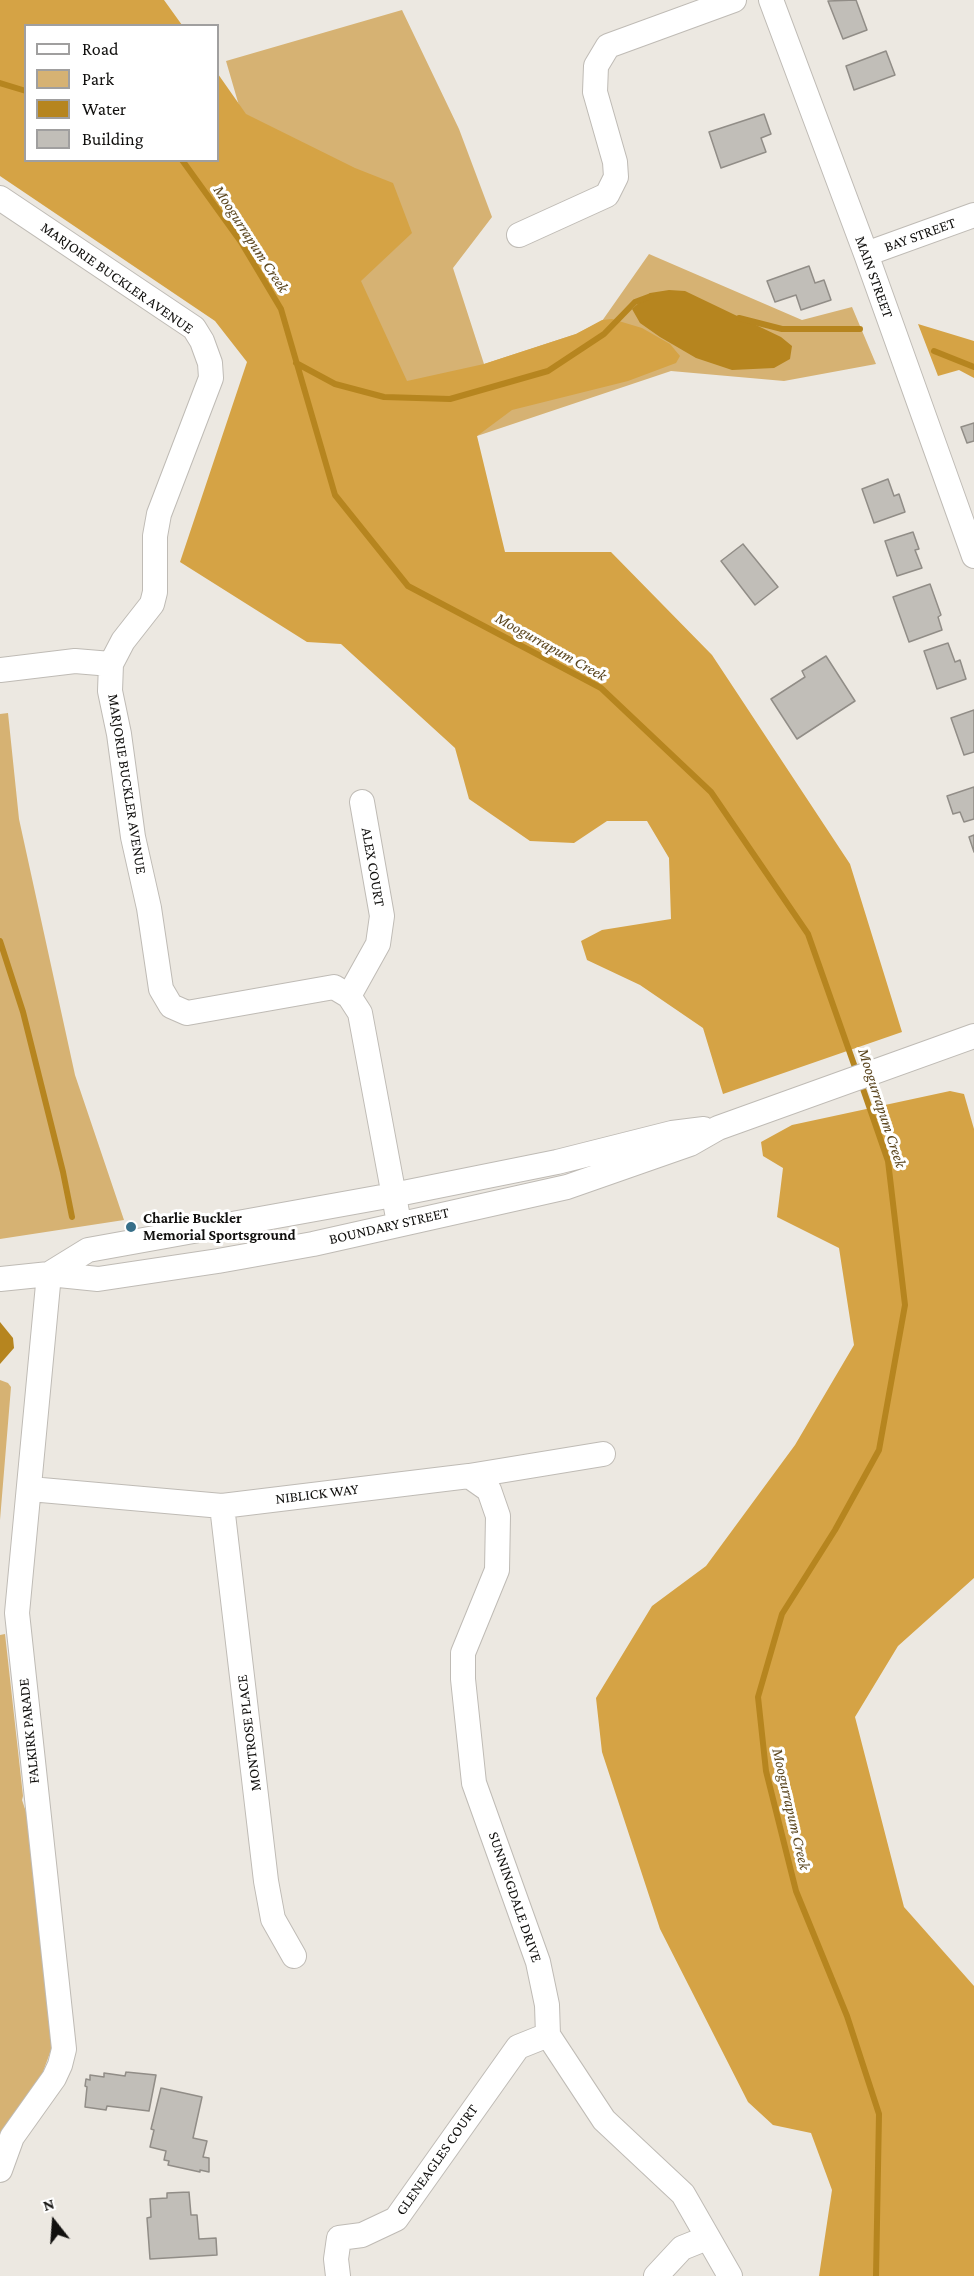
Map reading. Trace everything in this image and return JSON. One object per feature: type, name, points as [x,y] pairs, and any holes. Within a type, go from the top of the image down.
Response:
[{"type":"street","points":[[519,235],[607,195],[616,177],[615,162],[595,92],[596,66],[608,46],[734,0]]},
{"type":"street","name":"MAIN STREET","points":[[771,0],[866,254],[974,556]]},
{"type":"street","name":"MARJORIE BUCKLER AVENUE","points":[[0,198],[194,328],[210,363],[212,378],[159,514],[155,536],[155,592],[152,604],[123,641],[111,664],[110,691],[119,734],[133,837],[149,908],[161,989],[171,1006],[187,1013],[334,987],[349,996]]},
{"type":"street","name":"BAY STREET","points":[[866,254],[974,215]]},
{"type":"street","points":[[0,670],[75,661],[111,664]]},
{"type":"street","name":"ALEX COURT","points":[[349,996],[378,944],[382,916],[362,802]]},
{"type":"street","points":[[349,996],[360,1013],[399,1223]]},
{"type":"street","name":"BOUNDARY STREET","points":[[0,1279],[49,1274],[98,1279],[218,1262],[313,1244],[567,1187],[690,1144],[718,1128],[974,1036]]},
{"type":"street","name":"BOUNDARY STREET","points":[[49,1274],[88,1250],[393,1196],[557,1162],[672,1133],[718,1128]]},
{"type":"street","name":"FALKIRK PARADE","points":[[0,2170],[12,2137],[60,2065],[64,2049],[17,1613],[49,1274]]},
{"type":"street","name":"NIBLICK WAY","points":[[30,1489],[222,1506],[469,1476],[603,1454]]},
{"type":"street","name":"SUNNINGDALE DRIVE","points":[[469,1476],[489,1490],[498,1516],[497,1570],[463,1653],[463,1679],[474,1783],[538,1962],[547,2005],[548,2035]]},
{"type":"street","name":"MONTROSE PLACE","points":[[222,1506],[266,1881],[273,1919],[294,1956]]},
{"type":"street","points":[[548,2035],[604,2120],[683,2194],[730,2276]]},
{"type":"street","name":"GLENEAGLES COURT","points":[[338,2276],[336,2259],[339,2238],[362,2235],[396,2219],[518,2047],[548,2035]]},
{"type":"street","points":[[656,2276],[682,2248],[707,2238]]},
{"type":"green space","points":[[402,10],[459,129],[492,217],[453,268],[484,364],[576,334],[602,321],[649,254],[802,320],[852,307],[876,364],[784,381],[671,371],[477,436],[346,473],[226,61]]},
{"type":"green space","points":[[8,713],[19,819],[75,1075],[124,1220],[0,1239],[0,714]]},
{"type":"green space","points":[[0,1380],[11,1387],[0,1520]]},
{"type":"green space","points":[[5,1634],[22,1800],[26,1812],[52,2036],[51,2050],[40,2080],[0,2138],[0,1635]]},
{"type":"shaded area","points":[[0,0],[164,0],[181,24],[24,24],[24,162],[219,162],[219,75],[246,114],[355,168],[393,183],[412,233],[361,281],[407,381],[484,364],[576,334],[602,320],[612,319],[642,328],[670,344],[680,356],[676,363],[628,381],[512,410],[477,436],[505,552],[611,552],[712,655],[850,864],[902,1032],[723,1094],[703,1028],[640,985],[587,960],[581,941],[602,930],[671,919],[669,858],[647,821],[607,821],[574,843],[530,841],[469,799],[455,748],[341,644],[307,642],[180,562],[247,362],[215,321],[0,176]]},
{"type":"shaded area","points":[[918,324],[974,341],[974,378],[959,370],[938,376]]},
{"type":"shaded area","points":[[950,1091],[964,1094],[974,1129],[974,1578],[898,1646],[855,1717],[904,1907],[974,1986],[974,2276],[819,2276],[832,2190],[811,2133],[773,2125],[748,2102],[660,1929],[602,1752],[596,1698],[652,1606],[706,1566],[795,1445],[854,1345],[839,1248],[777,1217],[783,1168],[763,1156],[761,1142],[792,1125]]},
{"type":"water","points":[[669,290],[685,291],[781,337],[792,346],[790,359],[774,368],[732,370],[696,358],[640,323],[632,309],[650,293]]},
{"type":"water","points":[[0,1322],[13,1338],[14,1348],[0,1364]]},
{"type":"building","points":[[856,0],[867,30],[843,39],[828,1]]},
{"type":"building","points":[[886,51],[895,75],[854,90],[846,66]]},
{"type":"building","points":[[764,114],[771,134],[761,138],[766,152],[721,168],[709,132]]},
{"type":"building","points":[[809,266],[815,283],[824,280],[831,300],[801,310],[796,295],[775,302],[767,281]]},
{"type":"building","points":[[974,423],[974,441],[967,443],[961,427]]},
{"type":"building","points":[[888,479],[894,496],[899,494],[905,512],[874,523],[862,489]]},
{"type":"building","points":[[913,532],[919,549],[915,550],[922,568],[897,576],[885,541]]},
{"type":"building","points":[[743,544],[778,587],[755,605],[721,561]]},
{"type":"building","points":[[930,584],[941,615],[938,617],[942,630],[909,642],[893,597]]},
{"type":"building","points":[[948,643],[955,662],[960,660],[966,679],[937,689],[924,651]]},
{"type":"building","points":[[826,656],[855,701],[797,739],[771,699],[805,677],[802,671]]},
{"type":"building","points":[[974,710],[974,752],[964,755],[951,718]]},
{"type":"building","points":[[974,787],[974,819],[964,822],[960,812],[953,814],[947,796]]},
{"type":"building","points":[[974,835],[974,852],[969,837]]},
{"type":"building","points":[[126,2072],[156,2075],[149,2111],[107,2106],[106,2110],[85,2107],[86,2079],[90,2080],[90,2075],[104,2077],[104,2073],[125,2076]]},
{"type":"building","points":[[161,2088],[202,2097],[193,2138],[207,2141],[203,2157],[209,2158],[209,2172],[168,2165],[169,2161],[164,2160],[166,2151],[150,2147],[154,2130],[151,2129]]},
{"type":"building","points":[[189,2192],[191,2215],[197,2215],[199,2239],[216,2238],[217,2255],[150,2259],[147,2218],[151,2217],[150,2199],[167,2198],[167,2193]]},
{"type":"waterway","name":"Moogurrapum Creek","points":[[0,83],[24,90]]},
{"type":"waterway","name":"Moogurrapum Creek","points":[[183,162],[241,242],[281,309],[335,495],[408,586],[601,688],[711,792],[808,934],[857,1073]]},
{"type":"waterway","points":[[296,363],[335,384],[384,397],[450,399],[548,371],[604,334],[635,302],[651,296]]},
{"type":"waterway","points":[[739,318],[782,329],[860,329]]},
{"type":"waterway","points":[[934,351],[974,367]]},
{"type":"waterway","points":[[0,941],[23,1012],[72,1217]]},
{"type":"waterway","name":"Moogurrapum Creek","points":[[861,1083],[888,1161],[905,1305],[879,1450],[835,1530],[782,1614],[758,1697],[766,1771],[796,1891],[847,2016],[879,2114],[876,2276]]},
{"type":"place","name":"Charlie Buckler Memorial Sportsground","points":[[131,1227]]}]
